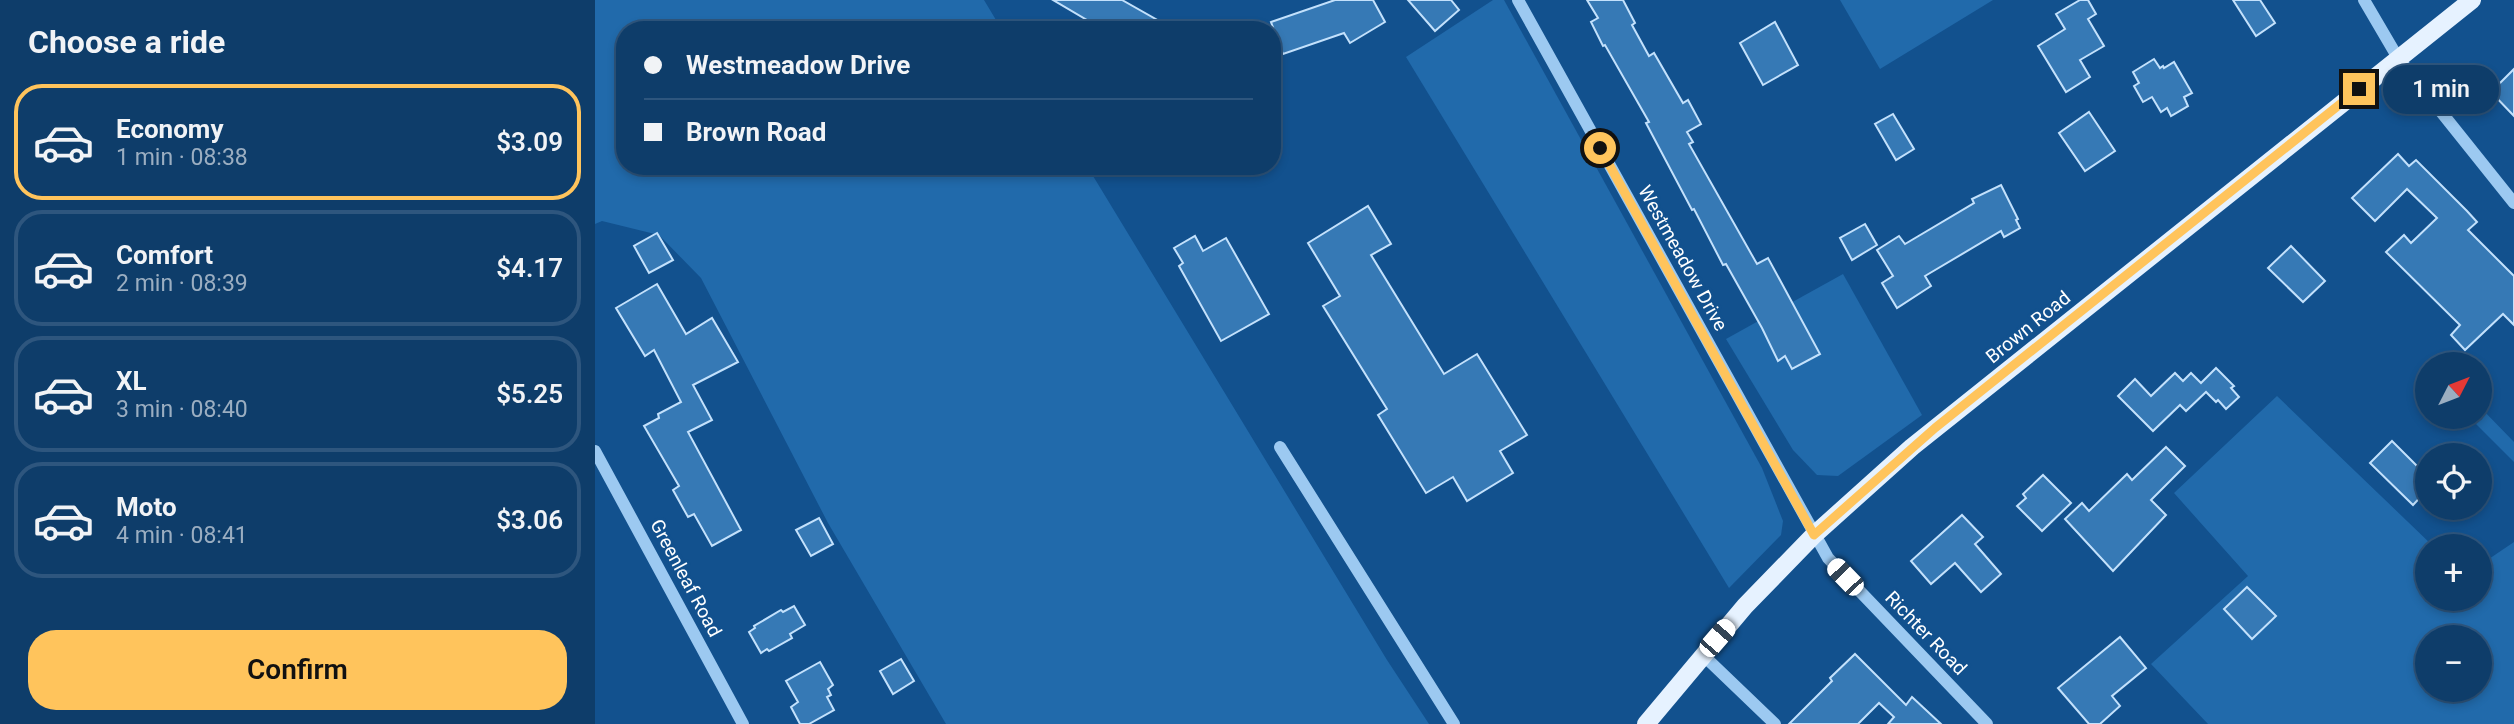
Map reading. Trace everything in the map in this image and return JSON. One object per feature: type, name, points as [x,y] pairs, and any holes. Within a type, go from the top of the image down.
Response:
[{"type":"main road","name":"Brown Road","points":[[1646,724],[1745,606],[1814,535],[1935,428],[2472,0]]},
{"type":"street","name":"Westmeadow Drive","points":[[1518,0],[1814,535]]},
{"type":"street","points":[[2364,0],[2398,58],[2514,203]]},
{"type":"street","points":[[1280,447],[1454,724]]},
{"type":"street","name":"Greenleaf Road","points":[[595,451],[743,724]]},
{"type":"street","name":"Richter Road","points":[[1814,535],[1828,558],[1987,724]]},
{"type":"street","points":[[1703,654],[1775,724]]},
{"type":"shaded area","points":[[595,0],[984,0],[997,21],[616,21],[616,175],[1092,175],[1387,660],[1429,724],[946,724],[828,523],[701,278],[659,235],[602,221],[595,224]]},
{"type":"shaded area","points":[[1493,0],[1504,0],[1762,468],[1783,521],[1781,535],[1729,588],[1406,57]]},
{"type":"shaded area","points":[[1840,0],[1993,0],[1880,69]]},
{"type":"shaded area","points":[[1843,274],[1922,415],[1838,476],[1817,475],[1793,450],[1726,339]]},
{"type":"shaded area","points":[[2277,396],[2421,534],[2415,534],[2415,611],[2492,611],[2492,557],[2514,542],[2514,724],[2208,724],[2151,664],[2248,576],[2174,493]]},
{"type":"shaded area","points":[[2492,419],[2514,442],[2514,462],[2481,429],[2492,429]]},
{"type":"building","points":[[1053,0],[1122,0],[1159,21],[1089,21]]},
{"type":"building","points":[[1335,0],[1373,0],[1385,22],[1350,43],[1344,33],[1283,54],[1281,21],[1274,21]]},
{"type":"building","points":[[1408,0],[1451,0],[1459,10],[1435,31]]},
{"type":"building","points":[[1587,0],[1623,0],[1635,23],[1632,25],[1649,56],[1654,53],[1683,103],[1688,100],[1701,124],[1687,132],[1693,142],[1689,144],[1757,264],[1768,258],[1820,354],[1792,369],[1785,356],[1778,361],[1726,264],[1723,265],[1694,209],[1692,210],[1646,123],[1649,122],[1605,45],[1603,46],[1591,22],[1598,18]]},
{"type":"building","points":[[2080,0],[2088,0],[2096,14],[2088,19],[2104,46],[2080,60],[2090,77],[2066,92],[2038,46],[2065,29],[2056,14]]},
{"type":"building","points":[[2233,0],[2260,0],[2275,23],[2256,36]]},
{"type":"building","points":[[1775,22],[1798,65],[1763,85],[1740,43]]},
{"type":"building","points":[[2154,59],[2160,68],[2174,62],[2192,93],[2184,97],[2188,106],[2171,116],[2167,108],[2161,112],[2152,97],[2143,102],[2134,86],[2139,83],[2133,72]]},
{"type":"building","points":[[2514,69],[2514,116],[2491,92]]},
{"type":"building","points":[[2089,112],[2115,151],[2085,171],[2059,133]]},
{"type":"building","points":[[1893,114],[1914,149],[1896,160],[1875,124]]},
{"type":"building","points":[[2398,154],[2409,166],[2416,160],[2467,211],[2477,222],[2468,230],[2514,276],[2514,325],[2503,314],[2465,350],[2451,335],[2460,325],[2386,252],[2404,235],[2411,243],[2437,218],[2407,189],[2375,221],[2352,198]]},
{"type":"building","points":[[2001,185],[2020,228],[2004,237],[2001,231],[1925,276],[1931,286],[1897,308],[1882,283],[1893,276],[1877,250],[1899,236],[1905,244],[1974,203],[1972,199]]},
{"type":"building","points":[[1368,206],[1391,244],[1371,255],[1444,374],[1477,354],[1527,435],[1500,451],[1513,473],[1467,501],[1453,477],[1426,493],[1378,415],[1387,409],[1323,306],[1340,296],[1308,243]]},
{"type":"building","points":[[1865,224],[1877,245],[1852,260],[1840,238]]},
{"type":"building","points":[[657,233],[673,260],[649,273],[634,246]]},
{"type":"building","points":[[1195,236],[1203,251],[1226,238],[1269,314],[1221,341],[1179,266],[1183,263],[1174,248]]},
{"type":"building","points":[[2291,246],[2325,281],[2303,302],[2268,268]]},
{"type":"building","points":[[657,284],[686,334],[712,318],[738,362],[693,385],[712,420],[688,432],[741,530],[712,546],[694,514],[688,517],[673,490],[679,486],[644,426],[659,418],[658,414],[681,402],[654,350],[645,356],[616,308]]},
{"type":"building","points":[[2216,368],[2234,386],[2231,388],[2239,397],[2226,409],[2206,392],[2186,411],[2180,405],[2153,431],[2118,396],[2135,379],[2151,396],[2175,373],[2183,381],[2191,373],[2201,383]]},
{"type":"building","points":[[2392,441],[2415,464],[2415,503],[2413,505],[2370,463]]},
{"type":"building","points":[[2166,447],[2185,466],[2151,500],[2166,515],[2113,571],[2065,519],[2082,503],[2089,511],[2127,474],[2132,480]]},
{"type":"building","points":[[2043,475],[2071,503],[2042,531],[2017,506],[2026,498],[2023,494]]},
{"type":"building","points":[[1962,515],[1983,537],[1975,544],[2001,574],[1981,592],[1955,563],[1931,584],[1911,561]]},
{"type":"building","points":[[819,518],[833,544],[811,556],[796,530]]},
{"type":"building","points":[[2247,587],[2276,616],[2252,639],[2224,609]]},
{"type":"building","points":[[794,606],[805,625],[790,634],[792,638],[761,653],[749,632],[754,626],[781,610],[783,612]]},
{"type":"building","points":[[2120,637],[2146,668],[2112,696],[2120,706],[2100,724],[2089,724],[2058,688]]},
{"type":"building","points":[[1855,654],[1906,705],[1912,697],[1941,724],[1888,724],[1894,717],[1879,703],[1858,724],[1789,724]]},
{"type":"building","points":[[901,659],[914,681],[893,694],[880,671]]},
{"type":"building","points":[[820,662],[833,685],[828,689],[831,695],[827,697],[834,710],[809,724],[800,724],[791,707],[798,702],[786,681]]},
{"type":"route","points":[[1600,148],[1814,535],[1935,428],[2359,89]]}]
